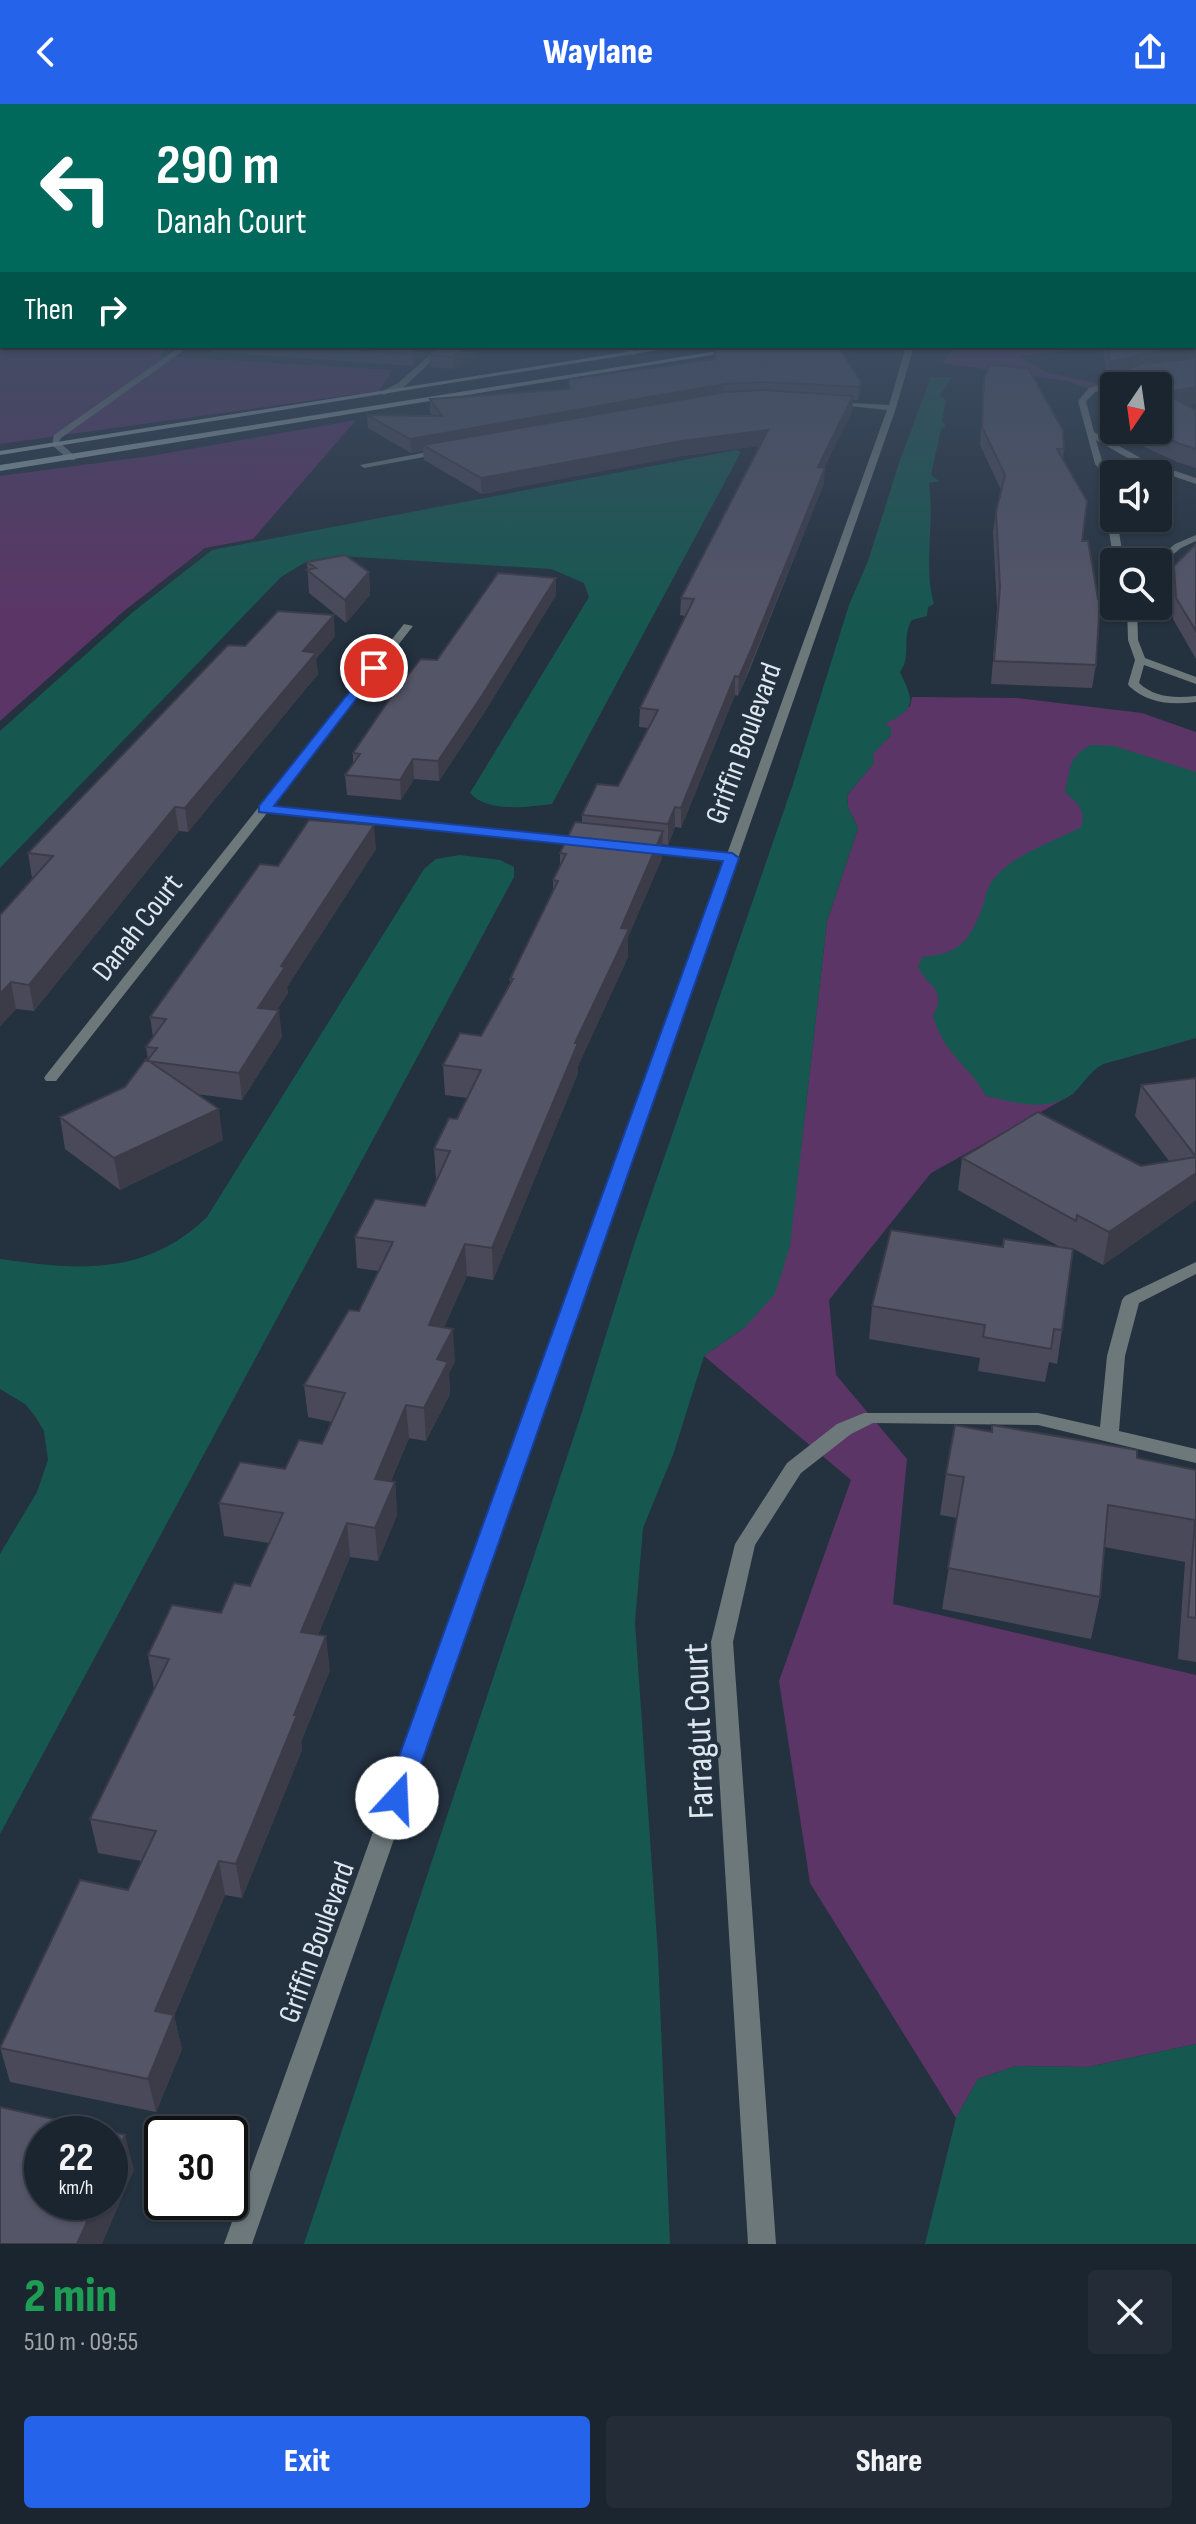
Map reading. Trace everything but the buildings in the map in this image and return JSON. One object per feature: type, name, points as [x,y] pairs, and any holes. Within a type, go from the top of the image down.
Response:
[{"type":"main road","points":[[0,453],[199,422]]},
{"type":"main road","points":[[206,436],[279,422]]},
{"type":"main road","points":[[0,468],[293,422]]},
{"type":"street","points":[[72,458],[56,444],[57,437],[77,422]]},
{"type":"street","name":"Griffin Boulevard","points":[[238,2244],[887,422]]},
{"type":"street","points":[[1087,422],[1100,465]]},
{"type":"street","points":[[1090,433],[1143,463],[1196,481]]},
{"type":"street","points":[[364,465],[451,450]]},
{"type":"street","points":[[1172,551],[1196,538]]},
{"type":"street","points":[[1132,620],[1133,640],[1140,660],[1133,684],[1141,693],[1179,701],[1196,699]]},
{"type":"street","name":"Danah Court","points":[[51,1078],[408,626]]},
{"type":"street","points":[[1140,660],[1196,681]]},
{"type":"street","points":[[264,809],[604,844]]},
{"type":"street","points":[[635,847],[732,858]]},
{"type":"street","points":[[1109,1436],[1116,1356],[1131,1300],[1196,1267]]},
{"type":"street","name":"Farragut Court","points":[[762,2244],[722,1642],[745,1544],[794,1468],[844,1429],[871,1417],[1038,1419],[1196,1456]]},
{"type":"shaded area","points":[[0,422],[158,422],[0,444]]},
{"type":"shaded area","points":[[354,422],[253,539],[205,548],[124,611],[0,721],[0,476],[150,456]]},
{"type":"shaded area","points":[[914,422],[943,422],[946,426],[941,429],[931,475],[939,481],[929,483],[929,575],[934,604],[928,607],[927,616],[912,620],[909,626],[904,666],[900,672],[910,703],[903,713],[885,724],[891,728],[891,735],[873,754],[874,763],[847,795],[848,807],[858,828],[827,921],[790,1246],[775,1294],[745,1327],[704,1356],[673,1455],[643,1528],[635,1622],[658,1954],[670,2244],[304,2244],[582,1412],[633,1248],[792,787],[849,605],[868,561]]},
{"type":"shaded area","points":[[736,450],[741,452],[552,804],[497,806],[487,804],[470,793],[589,597],[584,583],[551,569],[340,556],[306,562],[281,577],[0,868],[0,731],[133,612],[212,550]]},
{"type":"shaded area","points":[[912,697],[1017,698],[1142,713],[1196,732],[1196,1038],[1103,1064],[1091,1071],[1073,1094],[931,1173],[829,1300],[836,1375],[907,1459],[893,1604],[1196,1675],[1196,2044],[1088,2067],[1016,2066],[978,2079],[956,2118],[810,1883],[779,1681],[851,1480],[704,1356],[745,1327],[801,1148],[827,921],[858,828],[848,807],[847,795],[874,763],[872,754],[891,735],[885,724],[910,706]]},
{"type":"shaded area","points":[[1091,745],[1114,746],[1196,772],[1196,1038],[1103,1064],[1072,1094],[1052,1103],[1030,1104],[986,1096],[950,1051],[938,1030],[933,1016],[938,994],[918,967],[922,957],[953,950],[966,939],[991,883],[1007,866],[1081,827],[1082,811],[1065,792],[1074,759]]},
{"type":"shaded area","points":[[460,855],[500,860],[514,867],[514,877],[0,1834],[0,1554],[37,1492],[48,1460],[44,1431],[35,1416],[25,1404],[0,1389],[0,1259],[56,1266],[109,1265],[135,1260],[183,1236],[207,1217],[424,869],[436,859]]},
{"type":"shaded area","points":[[1196,2044],[1196,2244],[925,2244],[956,2118],[978,2079],[1016,2066],[1088,2067]]},
{"type":"route","points":[[374,668],[264,809],[732,858],[397,1798]]}]
